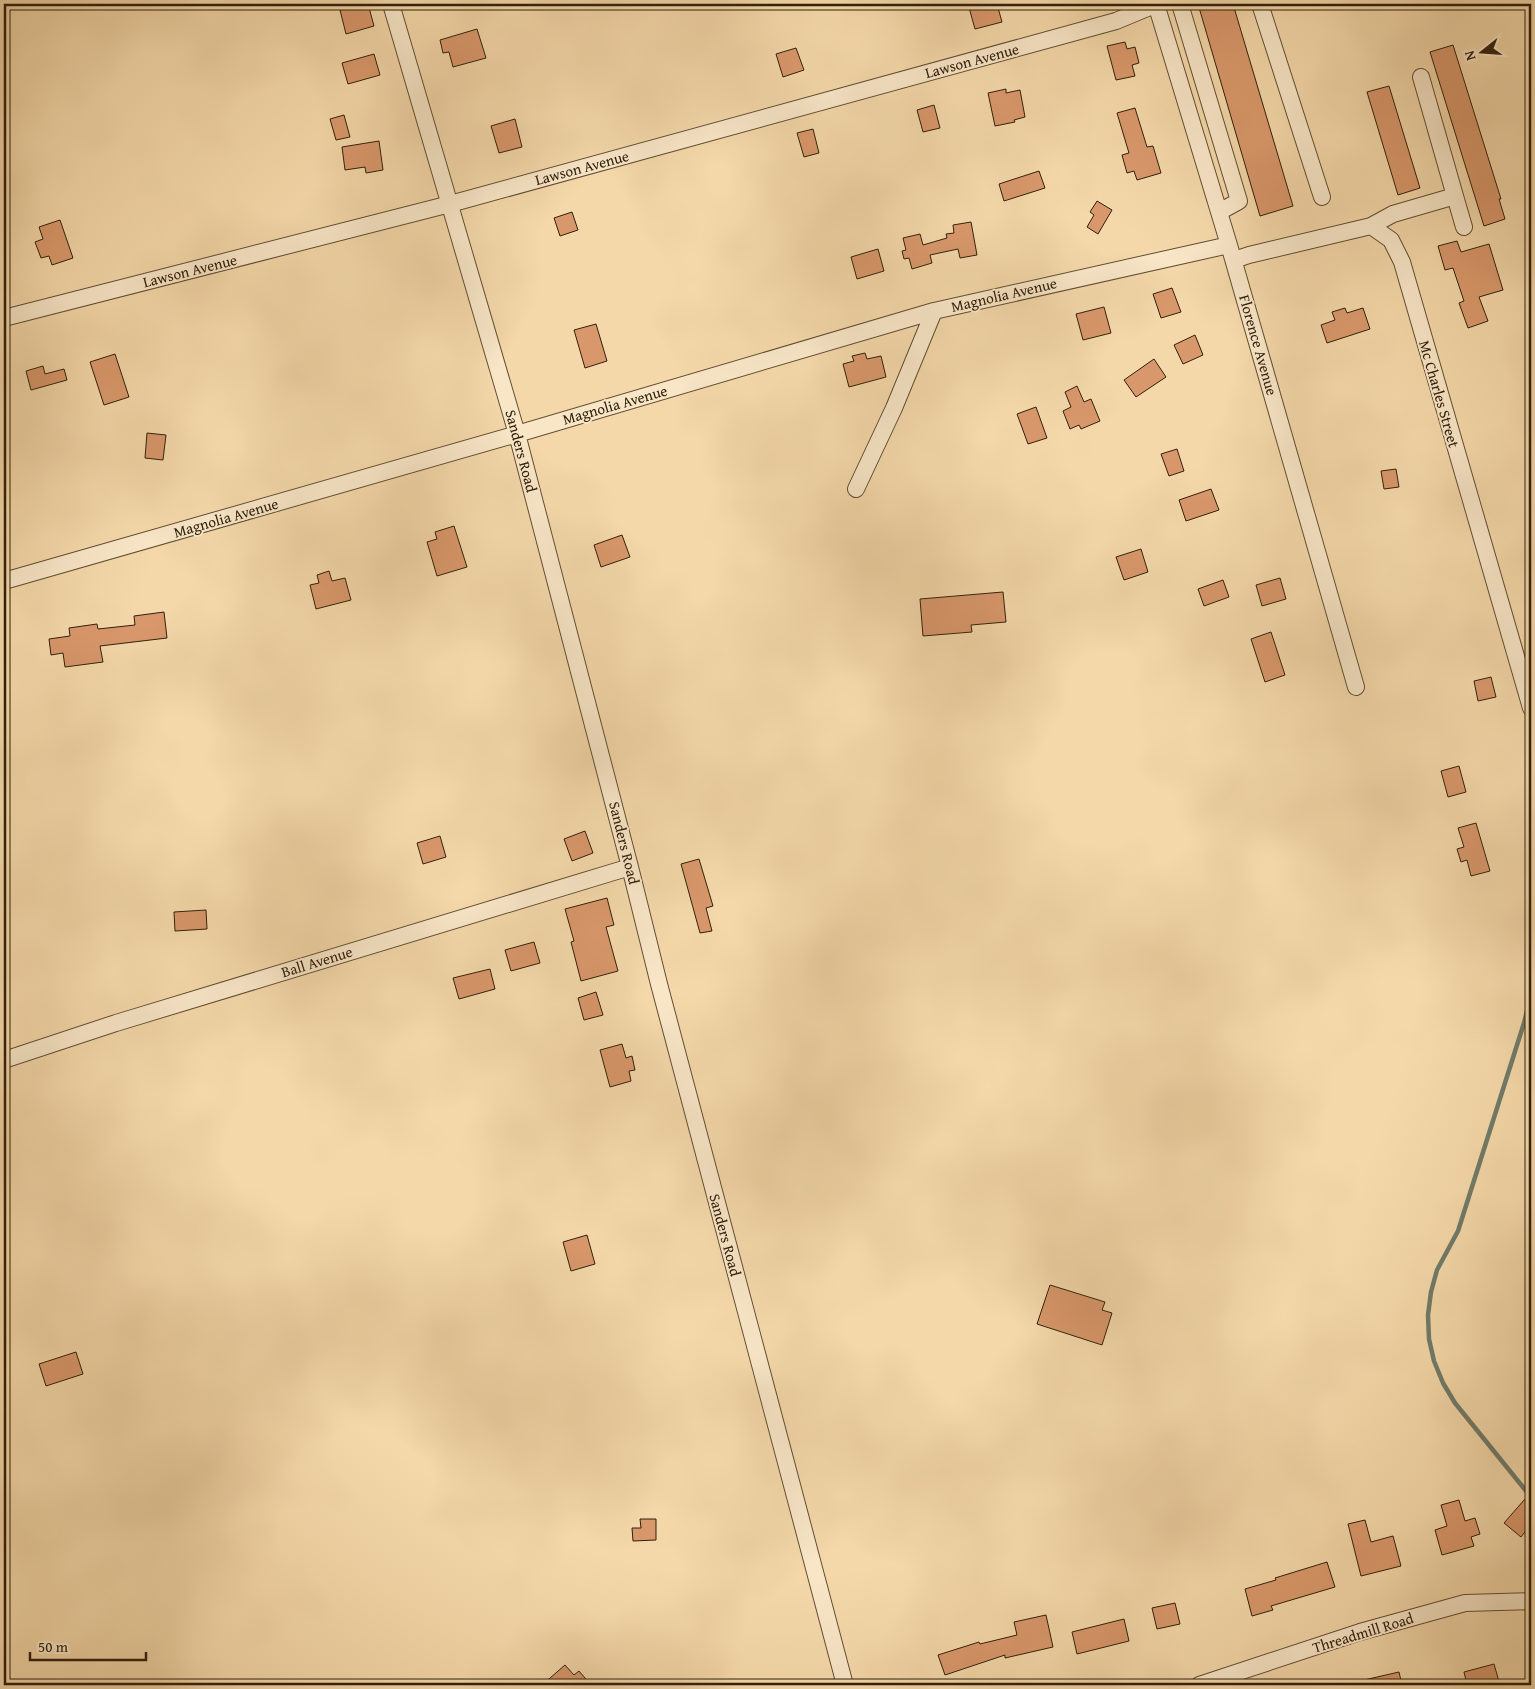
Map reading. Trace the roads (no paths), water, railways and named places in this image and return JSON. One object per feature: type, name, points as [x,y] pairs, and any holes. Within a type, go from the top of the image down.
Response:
[{"type":"street","name":"Sanders Road","points":[[391,4],[517,434],[630,867],[658,984],[845,1685]]},
{"type":"street","name":"Lawson Avenue","points":[[4,318],[450,204],[1116,21],[1157,4]]},
{"type":"street","name":"Florence Avenue","points":[[1157,4],[1231,252],[1356,687]]},
{"type":"street","points":[[1180,4],[1239,201],[1219,212]]},
{"type":"street","points":[[1260,4],[1322,197]]},
{"type":"street","points":[[1169,46],[1191,40]]},
{"type":"street","points":[[1421,77],[1464,227]]},
{"type":"street","points":[[1194,130],[1216,123]]},
{"type":"street","points":[[1231,252],[1249,255],[1371,226],[1393,214],[1455,196]]},
{"type":"street","name":"Mc Charles Street","points":[[1371,226],[1391,240],[1402,262],[1531,708]]},
{"type":"street","name":"Magnolia Avenue","points":[[4,581],[517,434],[934,311],[1231,252]]},
{"type":"street","points":[[856,489],[894,408],[934,311]]},
{"type":"street","name":"Ball Avenue","points":[[4,1060],[630,867]]},
{"type":"street","name":"Threadmill Road","points":[[1199,1685],[1360,1632],[1465,1603],[1531,1601]]},
{"type":"waterway","points":[[1531,995],[1524,1023],[1458,1231],[1437,1270],[1431,1292],[1428,1315],[1429,1339],[1434,1361],[1443,1383],[1455,1403],[1531,1497]]}]
